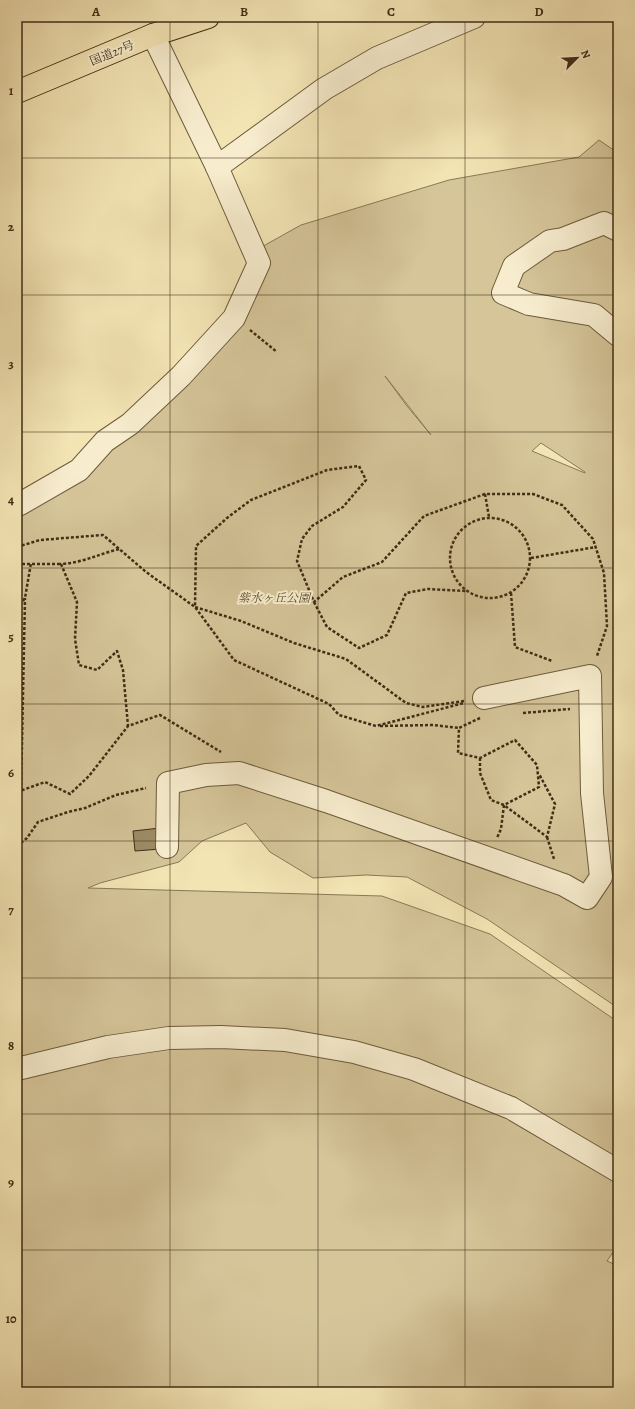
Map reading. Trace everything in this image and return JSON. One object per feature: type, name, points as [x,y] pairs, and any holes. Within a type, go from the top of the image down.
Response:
[{"type":"highway","name":"国道27号","points":[[17,92],[153,35],[208,17]]},
{"type":"street","points":[[217,167],[324,89],[376,58],[474,17]]},
{"type":"street","points":[[17,504],[20,504],[79,470],[105,441],[130,424],[181,376],[234,318],[259,263],[217,167],[153,35]]},
{"type":"street","points":[[618,230],[604,222],[563,239],[550,241],[514,266],[502,293],[529,304],[594,315],[618,335]]},
{"type":"street","points":[[167,847],[168,783],[206,775],[239,773],[326,801],[486,859],[564,885],[587,898],[609,879],[592,793],[590,676],[484,707]]},
{"type":"street","points":[[17,1069],[108,1047],[169,1038],[221,1036],[293,1041],[354,1052],[414,1069],[511,1108],[618,1171]]},
{"type":"path","points":[[234,318],[276,352]]},
{"type":"path","points":[[467,591],[428,589],[406,593],[387,635],[359,648],[327,627],[314,602],[297,561],[302,539],[312,526],[343,507],[366,480],[359,466],[327,470],[251,500],[227,518],[196,546],[195,606],[234,660],[329,704],[339,715],[376,726],[433,725],[459,728],[484,707]]},
{"type":"path","points":[[485,494],[489,517]]},
{"type":"path","points":[[314,602],[343,577],[382,562],[424,516],[485,494],[533,494],[562,505],[593,539],[596,546],[604,574],[607,626],[590,676]]},
{"type":"path","points":[[489,517],[498,518],[511,523],[522,532],[529,544],[531,558],[528,572],[522,584],[511,593],[500,597],[489,598],[477,596],[467,591],[457,581],[451,569],[450,555],[453,542],[460,530],[471,522],[489,517]]},
{"type":"path","points":[[17,547],[40,540],[103,535],[146,572],[195,606],[241,621],[294,643],[346,659],[406,703],[423,707],[484,707]]},
{"type":"path","points":[[531,558],[596,546]]},
{"type":"path","points":[[17,564],[78,563],[99,554],[119,549]]},
{"type":"path","points":[[21,790],[25,598],[31,563]]},
{"type":"path","points":[[61,564],[77,602],[75,639],[79,665],[97,670],[118,651],[123,670],[128,726]]},
{"type":"path","points":[[511,593],[514,647],[556,663]]},
{"type":"path","points":[[17,609],[25,598]]},
{"type":"path","points":[[518,713],[590,706]]},
{"type":"path","points":[[376,726],[484,707]]},
{"type":"path","points":[[17,792],[45,782],[70,794],[89,776],[128,726],[160,715],[223,753]]},
{"type":"path","points":[[459,728],[458,753],[480,758],[515,740],[537,765],[539,787],[504,805]]},
{"type":"path","points":[[480,758],[480,773],[484,786],[491,800],[504,805],[547,837],[556,804],[538,771]]},
{"type":"path","points":[[17,846],[27,838],[38,822],[85,808],[116,795],[168,783]]},
{"type":"path","points":[[486,859],[502,829],[504,805]]},
{"type":"green space","name":"紫水ヶ丘公園","points":[[599,140],[618,153],[618,1008],[487,919],[407,877],[366,875],[313,878],[270,852],[246,823],[202,841],[179,862],[100,883],[88,888],[382,896],[490,934],[618,1022],[618,1245],[607,1261],[618,1266],[618,1392],[17,1392],[17,505],[79,470],[251,298],[258,249],[301,225],[449,180],[579,157]],"holes":[[[385,376],[431,435],[407,406]],[[541,443],[585,472],[585,473],[532,451]]]},
{"type":"building","points":[[160,828],[161,849],[135,851],[133,831]]}]
